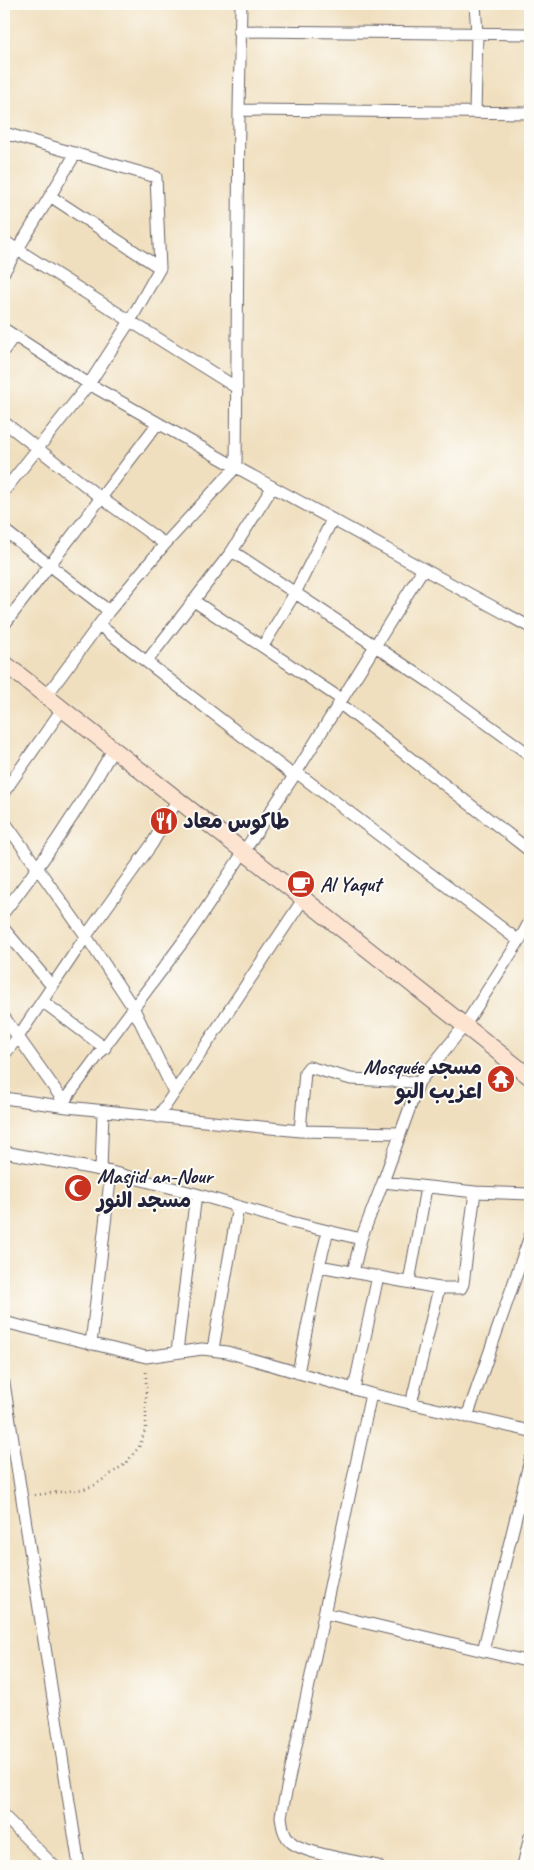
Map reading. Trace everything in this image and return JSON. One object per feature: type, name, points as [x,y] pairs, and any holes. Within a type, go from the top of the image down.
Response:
[{"type":"main road","points":[[4,663],[530,1077]]},
{"type":"street","points":[[47,695],[109,611],[165,544],[236,467],[239,31],[241,4]]},
{"type":"street","points":[[475,112],[476,4]]},
{"type":"street","points":[[239,31],[530,34]]},
{"type":"street","points":[[239,110],[530,113]]},
{"type":"street","points":[[4,138],[8,134],[156,177],[160,268],[130,321],[89,384],[4,491]]},
{"type":"street","points":[[4,272],[76,153]]},
{"type":"street","points":[[50,196],[160,268]]},
{"type":"street","points":[[4,241],[237,388]]},
{"type":"street","points":[[4,329],[89,384],[272,488],[530,627]]},
{"type":"street","points":[[4,350],[14,336]]},
{"type":"street","points":[[4,422],[101,498],[165,544]]},
{"type":"street","points":[[4,625],[158,423]]},
{"type":"street","points":[[147,661],[232,551],[272,488]]},
{"type":"street","points":[[263,646],[295,593],[332,520]]},
{"type":"street","points":[[4,530],[109,611]]},
{"type":"street","points":[[232,551],[467,709],[530,755]]},
{"type":"street","points":[[66,1104],[191,931],[245,851],[423,569]]},
{"type":"street","points":[[194,600],[340,701],[530,851]]},
{"type":"street","points":[[99,625],[519,941]]},
{"type":"street","points":[[4,792],[63,708]]},
{"type":"street","points":[[4,912],[38,870],[89,792],[114,748]]},
{"type":"street","points":[[4,1055],[152,844],[178,799]]},
{"type":"street","points":[[4,821],[86,936],[134,1009],[174,1092]]},
{"type":"street","points":[[158,1117],[304,898]]},
{"type":"street","points":[[353,1272],[361,1239],[419,1082],[465,1025],[530,921]]},
{"type":"street","points":[[4,928],[52,986]]},
{"type":"street","points":[[42,1002],[105,1048]]},
{"type":"street","points":[[4,1017],[66,1104]]},
{"type":"street","points":[[300,1131],[305,1072],[309,1067],[351,1079],[413,1082]]},
{"type":"street","points":[[4,1098],[66,1104],[103,1111],[300,1131],[400,1133]]},
{"type":"street","points":[[91,1344],[106,1171],[103,1111]]},
{"type":"street","points":[[4,1152],[106,1171],[361,1239]]},
{"type":"street","points":[[383,1182],[426,1188],[530,1194]]},
{"type":"street","points":[[408,1282],[426,1188]]},
{"type":"street","points":[[319,1266],[439,1288],[461,1288],[475,1192]]},
{"type":"street","points":[[177,1352],[196,1194]]},
{"type":"street","points":[[213,1349],[238,1207]]},
{"type":"street","points":[[298,1373],[328,1230]]},
{"type":"street","points":[[467,1417],[530,1236]]},
{"type":"street","points":[[354,1389],[378,1276]]},
{"type":"street","points":[[411,1404],[439,1288]]},
{"type":"street","points":[[4,1322],[146,1357],[202,1348],[213,1349],[371,1394],[530,1431]]},
{"type":"street","points":[[4,1383],[79,1866]]},
{"type":"street","points":[[371,1394],[281,1816],[283,1831],[291,1843],[304,1850],[378,1866]]},
{"type":"street","points":[[483,1651],[530,1460]]},
{"type":"street","points":[[324,1613],[530,1662]]},
{"type":"street","points":[[4,1816],[54,1866]]},
{"type":"street","points":[[523,1866],[530,1836]]},
{"type":"path","points":[[22,1497],[84,1489],[95,1485],[125,1464],[139,1447],[146,1428],[146,1357]]},
{"type":"place","name":"طاكوس معاد","points":[[164,821]]},
{"type":"place","name":"Al Yaqut","points":[[301,884]]},
{"type":"place","name":"Mosquée مسجد اعزيب البو","points":[[501,1079]]},
{"type":"place","name":"Masjid an-Nour مسجد النور","points":[[78,1188]]}]
